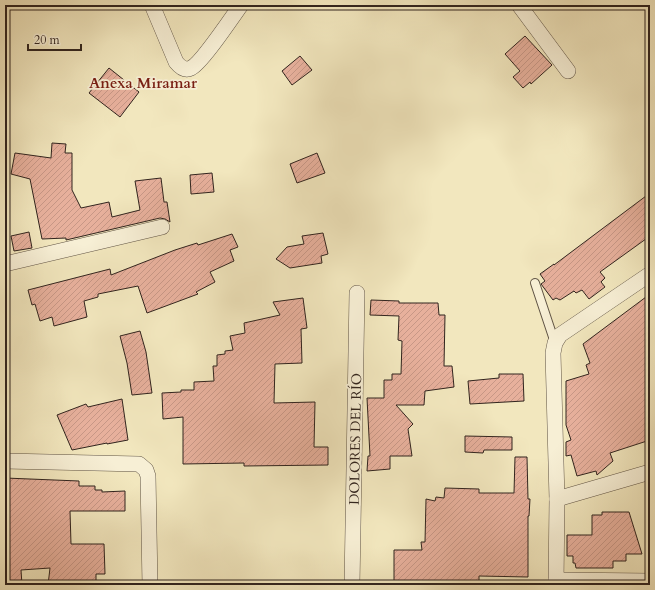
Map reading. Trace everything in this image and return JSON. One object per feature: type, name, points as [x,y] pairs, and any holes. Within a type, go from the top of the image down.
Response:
[{"type":"street","points":[[152,5],[176,62],[180,68],[187,69],[193,67],[203,57],[241,5]]},
{"type":"street","points":[[519,5],[568,71]]},
{"type":"street","points":[[5,264],[162,227]]},
{"type":"street","points":[[650,274],[560,335],[554,348],[557,499],[556,582],[650,581]]},
{"type":"street","name":"DOLORES DEL RÍO","points":[[352,585],[357,293]]},
{"type":"street","points":[[5,462],[139,464],[146,470],[148,476],[150,585]]},
{"type":"street","points":[[557,499],[650,472]]},
{"type":"lane","points":[[535,283],[554,348]]},
{"type":"building","points":[[525,36],[552,65],[531,84],[530,82],[523,88],[513,77],[520,71],[505,54]]},
{"type":"building","points":[[300,56],[312,70],[292,85],[282,71]]},
{"type":"building","points":[[109,68],[139,92],[120,117],[89,93]]},
{"type":"building","points":[[52,143],[66,144],[65,153],[72,153],[72,190],[81,208],[109,202],[112,217],[140,210],[135,181],[161,178],[164,202],[167,202],[170,222],[160,218],[66,240],[66,238],[42,239],[30,179],[11,174],[15,153],[51,158]]},
{"type":"building","points":[[317,153],[325,173],[297,183],[290,164]]},
{"type":"building","points":[[212,173],[214,192],[191,194],[190,175]]},
{"type":"building","points":[[650,193],[650,236],[600,272],[605,278],[601,282],[605,287],[589,299],[582,290],[576,293],[574,291],[560,300],[556,298],[553,300],[541,284],[545,281],[540,274]]},
{"type":"building","points":[[29,232],[32,248],[14,251],[11,236]]},
{"type":"building","points":[[323,233],[328,254],[321,256],[322,263],[290,268],[276,259],[287,247],[304,244],[302,236]]},
{"type":"building","points":[[232,234],[238,247],[230,250],[234,261],[210,272],[215,282],[196,292],[198,294],[147,313],[138,286],[98,294],[98,297],[84,301],[87,317],[54,326],[52,317],[40,321],[35,304],[32,305],[28,290],[110,269],[111,275],[175,250],[197,243],[198,245]]},
{"type":"building","points":[[650,294],[650,440],[610,453],[613,461],[597,475],[596,471],[577,476],[571,455],[566,456],[566,442],[571,440],[566,425],[566,381],[589,374],[586,365],[590,363],[583,344]]},
{"type":"building","points":[[303,298],[307,328],[301,329],[302,363],[275,364],[274,403],[315,402],[314,447],[328,447],[328,465],[244,466],[244,463],[183,464],[183,417],[163,419],[162,393],[181,392],[181,390],[194,390],[194,382],[214,381],[213,366],[217,366],[217,355],[225,354],[225,351],[233,350],[230,336],[245,333],[244,323],[280,315],[273,302]]},
{"type":"building","points":[[371,300],[399,301],[399,303],[438,303],[439,315],[445,315],[444,366],[452,366],[454,387],[425,391],[424,405],[396,405],[413,424],[408,429],[412,456],[390,456],[390,469],[367,471],[368,456],[370,456],[367,398],[384,398],[384,380],[392,380],[392,374],[401,374],[402,341],[398,340],[399,316],[370,315]]},
{"type":"building","points":[[140,331],[146,352],[152,393],[132,395],[127,363],[120,336]]},
{"type":"building","points":[[499,374],[523,374],[524,401],[470,404],[468,381],[499,378]]},
{"type":"building","points":[[122,399],[128,440],[72,450],[57,415],[86,404],[88,407]]},
{"type":"building","points":[[465,436],[512,437],[512,450],[484,450],[483,453],[465,452]]},
{"type":"building","points":[[515,457],[527,457],[528,499],[530,499],[528,516],[528,577],[479,576],[479,585],[394,585],[394,550],[422,550],[421,542],[425,542],[426,499],[435,501],[436,497],[444,498],[445,488],[479,489],[479,493],[514,493]]},
{"type":"building","points":[[5,478],[79,481],[79,486],[95,486],[95,490],[102,490],[102,492],[125,491],[125,511],[70,511],[71,544],[104,544],[105,574],[96,574],[96,585],[48,585],[50,568],[21,570],[22,585],[5,585]]},
{"type":"building","points":[[602,512],[629,512],[642,554],[626,554],[626,561],[613,561],[613,568],[576,568],[575,563],[573,563],[573,556],[567,556],[567,535],[592,535],[592,515],[602,515]]},
{"type":"district","name":"Anexa Miramar","points":[[143,83]]}]
